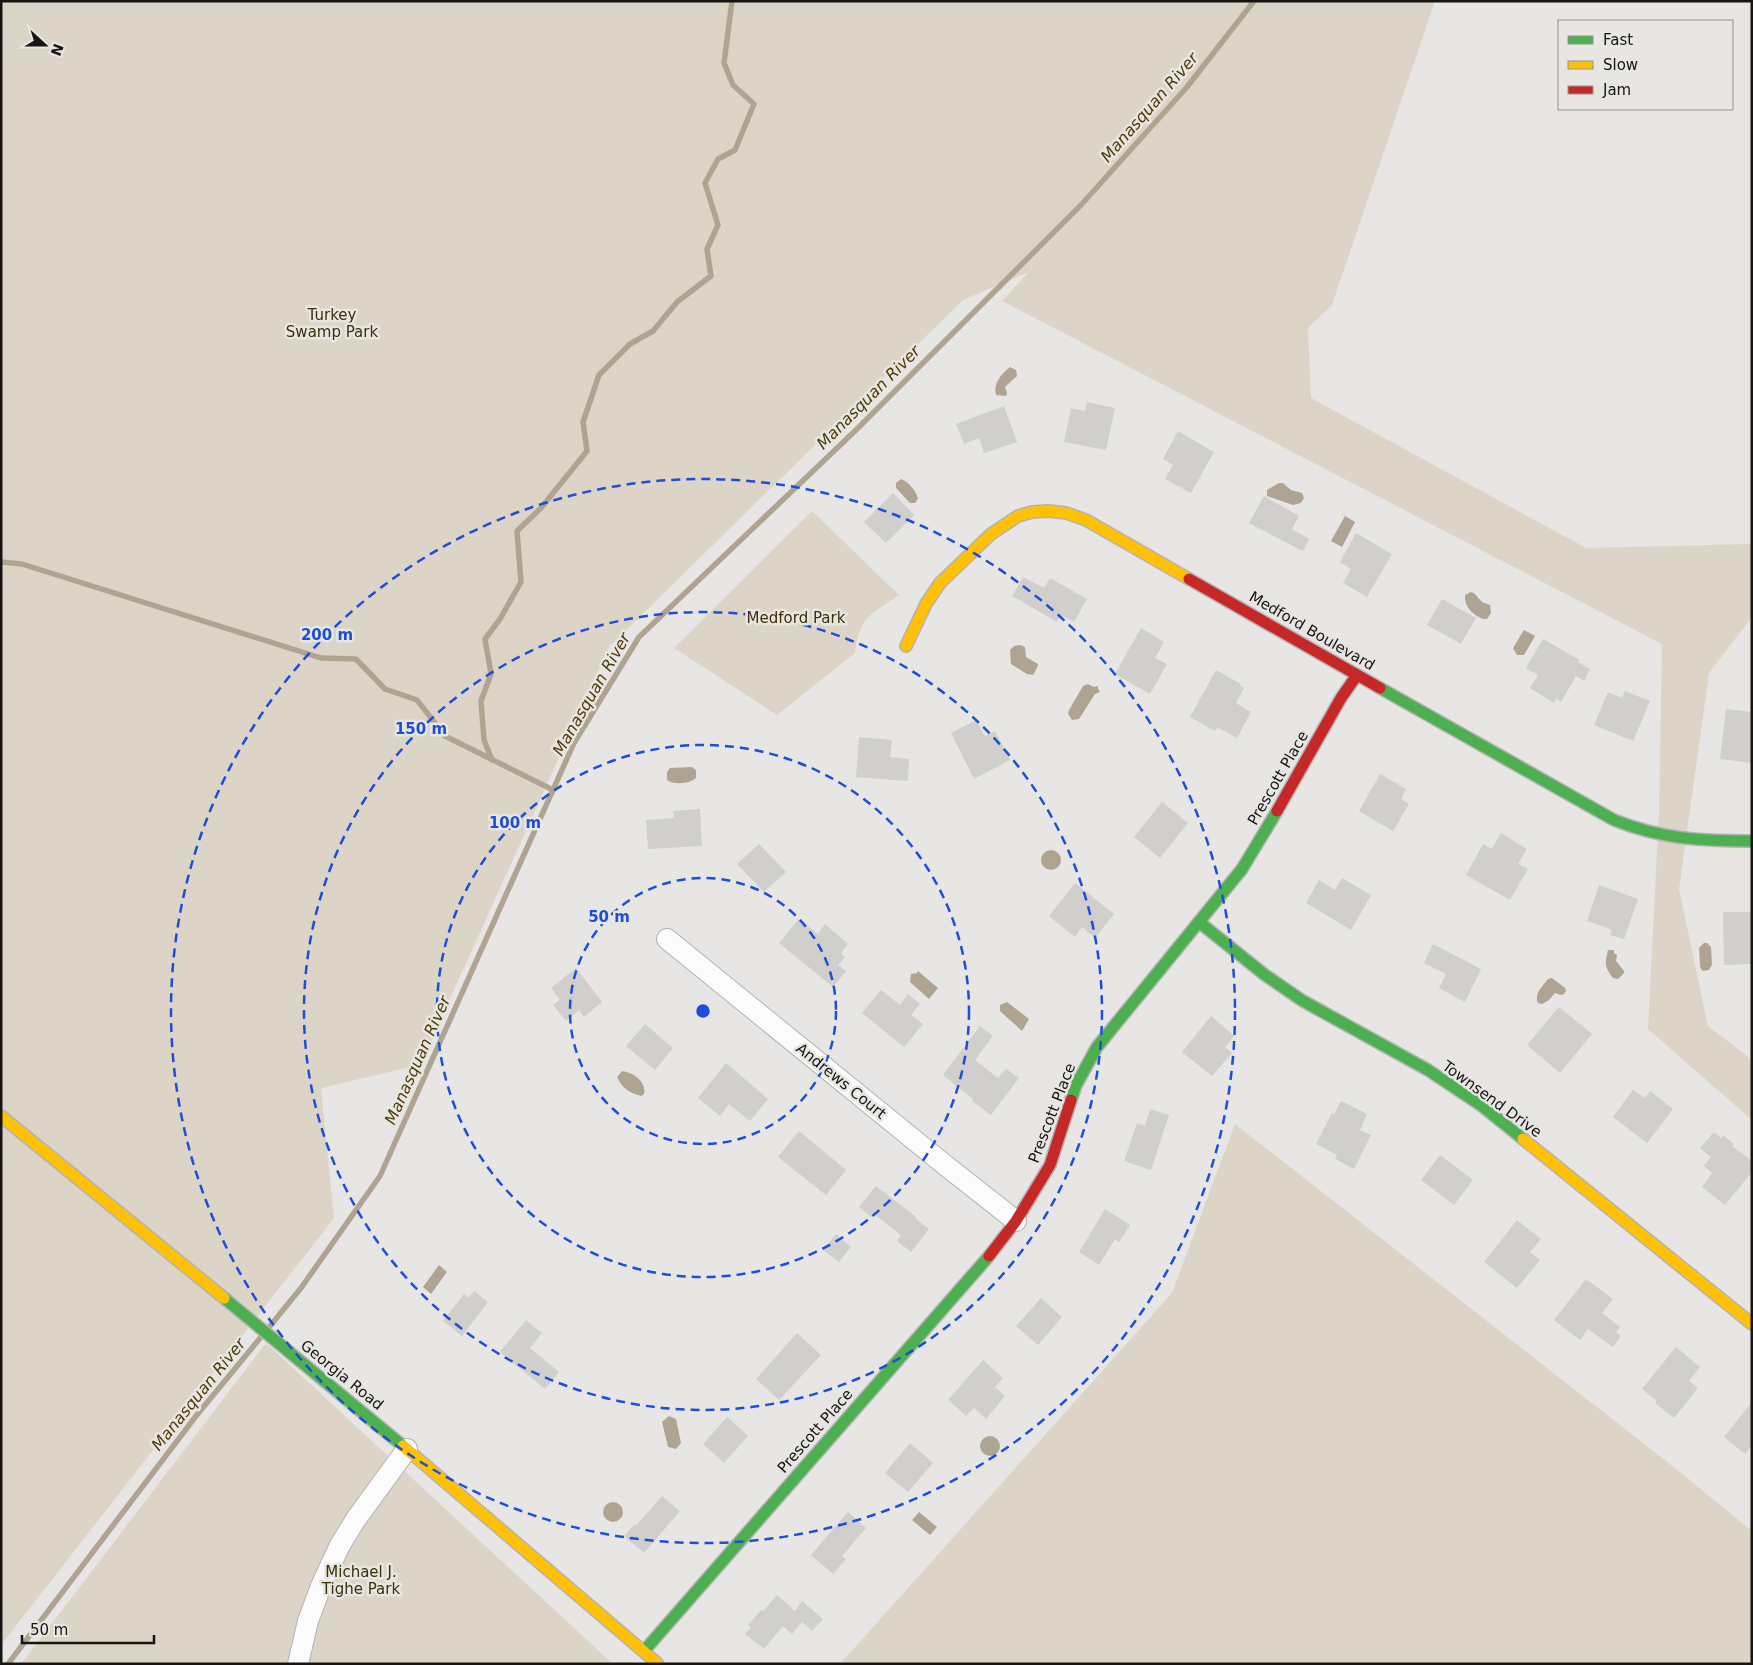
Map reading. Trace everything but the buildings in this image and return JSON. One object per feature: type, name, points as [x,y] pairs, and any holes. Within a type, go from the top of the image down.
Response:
[{"type":"street","name":"Medford Boulevard","points":[[906,646],[934,591],[999,526],[1015,517],[1033,512],[1045,510],[1069,513],[1086,520],[1357,675],[1620,822],[1668,837],[1712,841],[1752,841]]},
{"type":"street","name":"Prescott Place","points":[[644,1651],[987,1259],[1016,1221],[1050,1165],[1082,1071],[1097,1047],[1254,852],[1341,698],[1357,675]]},
{"type":"street","name":"Townsend Drive","points":[[1199,922],[1265,975],[1303,1001],[1428,1070],[1482,1106],[1752,1324]]},
{"type":"street","name":"Andrews Court","points":[[667,939],[1016,1221]]},
{"type":"street","name":"Georgia Road","points":[[1,1116],[407,1449],[658,1664]]},
{"type":"street","points":[[298,1664],[308,1622],[340,1545],[356,1518],[407,1449]]},
{"type":"green space","name":"Turkey Swamp Park","points":[[1,1],[1435,1],[1332,305],[1308,328],[1311,398],[1586,548],[1752,544],[1752,617],[1709,673],[1679,889],[1708,1026],[1752,1060],[1752,1120],[1648,1029],[1659,813],[1662,644],[1002,301],[1029,272],[963,300],[609,647],[420,1065],[321,1088],[334,1218],[1,1645]]},
{"type":"green space","name":"Medford Park","points":[[812,511],[899,595],[874,612],[863,624],[855,653],[777,715],[674,648]]},
{"type":"green space","points":[[1235,1124],[1680,1472],[1752,1531],[1752,1664],[840,1664],[1172,1293]]},
{"type":"green space","name":"Michael J. Tighe Park","points":[[266,1343],[613,1664],[21,1664]]},
{"type":"shaded area","points":[[1010,367],[1016,370],[1017,376],[1005,387],[1006,396],[996,395],[995,391],[998,380]]},
{"type":"shaded area","points":[[901,479],[909,484],[916,493],[918,499],[915,503],[910,503],[896,488],[896,483]]},
{"type":"shaded area","points":[[1279,483],[1283,483],[1291,490],[1302,493],[1304,498],[1301,503],[1293,505],[1267,496],[1267,490]]},
{"type":"shaded area","points":[[1345,516],[1355,522],[1342,547],[1331,541]]},
{"type":"shaded area","points":[[1471,592],[1482,602],[1490,605],[1491,613],[1487,619],[1476,615],[1468,607],[1465,595]]},
{"type":"shaded area","points":[[1524,630],[1535,636],[1524,655],[1517,655],[1513,648]]},
{"type":"shaded area","points":[[1020,645],[1025,647],[1026,657],[1038,664],[1033,675],[1027,674],[1011,664],[1010,650],[1014,646]]},
{"type":"shaded area","points":[[1088,684],[1094,687],[1097,686],[1100,692],[1095,694],[1079,719],[1072,720],[1068,714],[1069,710],[1083,686]]},
{"type":"shaded area","points":[[692,767],[696,770],[696,778],[693,780],[686,783],[677,783],[667,780],[667,772],[670,768]]},
{"type":"shaded area","points":[[1051,850],[1058,853],[1061,860],[1058,867],[1051,870],[1044,867],[1041,860],[1044,853]]},
{"type":"shaded area","points":[[1704,943],[1711,947],[1712,965],[1709,970],[1703,971],[1700,966],[1699,948]]},
{"type":"shaded area","points":[[1608,950],[1614,950],[1614,953],[1617,955],[1616,961],[1624,971],[1618,979],[1613,978],[1608,970],[1606,961]]},
{"type":"shaded area","points":[[918,971],[938,988],[929,999],[910,982],[911,974]]},
{"type":"shaded area","points":[[1552,978],[1565,988],[1566,991],[1561,995],[1555,993],[1542,1004],[1538,1003],[1537,996],[1540,990],[1548,979]]},
{"type":"shaded area","points":[[1007,1002],[1029,1019],[1022,1031],[1000,1011],[1000,1005]]},
{"type":"shaded area","points":[[622,1071],[638,1078],[643,1085],[644,1094],[641,1096],[629,1092],[621,1084],[617,1077]]},
{"type":"shaded area","points":[[439,1265],[447,1272],[431,1294],[423,1287]]},
{"type":"shaded area","points":[[669,1416],[676,1419],[681,1443],[676,1449],[668,1447],[662,1422]]},
{"type":"shaded area","points":[[990,1436],[997,1439],[1000,1446],[997,1453],[990,1456],[983,1453],[980,1446],[983,1439]]},
{"type":"shaded area","points":[[613,1502],[620,1505],[623,1512],[620,1519],[613,1522],[606,1519],[603,1512],[606,1505]]},
{"type":"shaded area","points":[[919,1512],[937,1527],[930,1535],[912,1520]]},
{"type":"waterway","points":[[492,760],[484,740],[481,701],[491,674],[485,639],[500,619],[521,582],[517,531],[541,508],[587,451],[583,422],[599,375],[630,344],[653,331],[677,302],[711,276],[707,249],[718,225],[705,183],[718,159],[735,150],[754,104],[733,85],[724,63],[732,1]]},
{"type":"waterway","name":"Manasquan River","points":[[270,1326],[301,1288],[380,1176],[574,743],[639,637],[856,430],[1081,205],[1187,87],[1254,1]]},
{"type":"waterway","points":[[1,562],[22,564],[321,658],[356,659],[385,689],[417,700],[445,736],[553,790]]},
{"type":"waterway","name":"Manasquan River","points":[[8,1664],[196,1416],[261,1337]]},
{"type":"traffic: fast","points":[[1380,688],[1614,820],[1648,831],[1682,838],[1752,841]]},
{"type":"traffic: fast","points":[[1071,1100],[1076,1085],[1097,1047],[1242,869],[1277,811]]},
{"type":"traffic: fast","points":[[1199,922],[1265,975],[1303,1001],[1428,1070],[1482,1106],[1523,1139]]},
{"type":"traffic: fast","points":[[644,1651],[989,1256]]},
{"type":"traffic: fast","points":[[224,1298],[403,1446]]},
{"type":"traffic: slow","points":[[906,646],[926,604],[940,583],[991,534],[1018,516],[1032,512],[1066,513],[1086,520],[1189,579]]},
{"type":"traffic: slow","points":[[1,1116],[224,1298]]},
{"type":"traffic: slow","points":[[1523,1139],[1752,1324]]},
{"type":"traffic: slow","points":[[403,1446],[657,1663]]},
{"type":"traffic: jam","points":[[1189,579],[1380,688]]},
{"type":"traffic: jam","points":[[1277,811],[1341,698],[1357,675]]},
{"type":"traffic: jam","points":[[989,1256],[1016,1221],[1050,1165],[1071,1100]]}]
